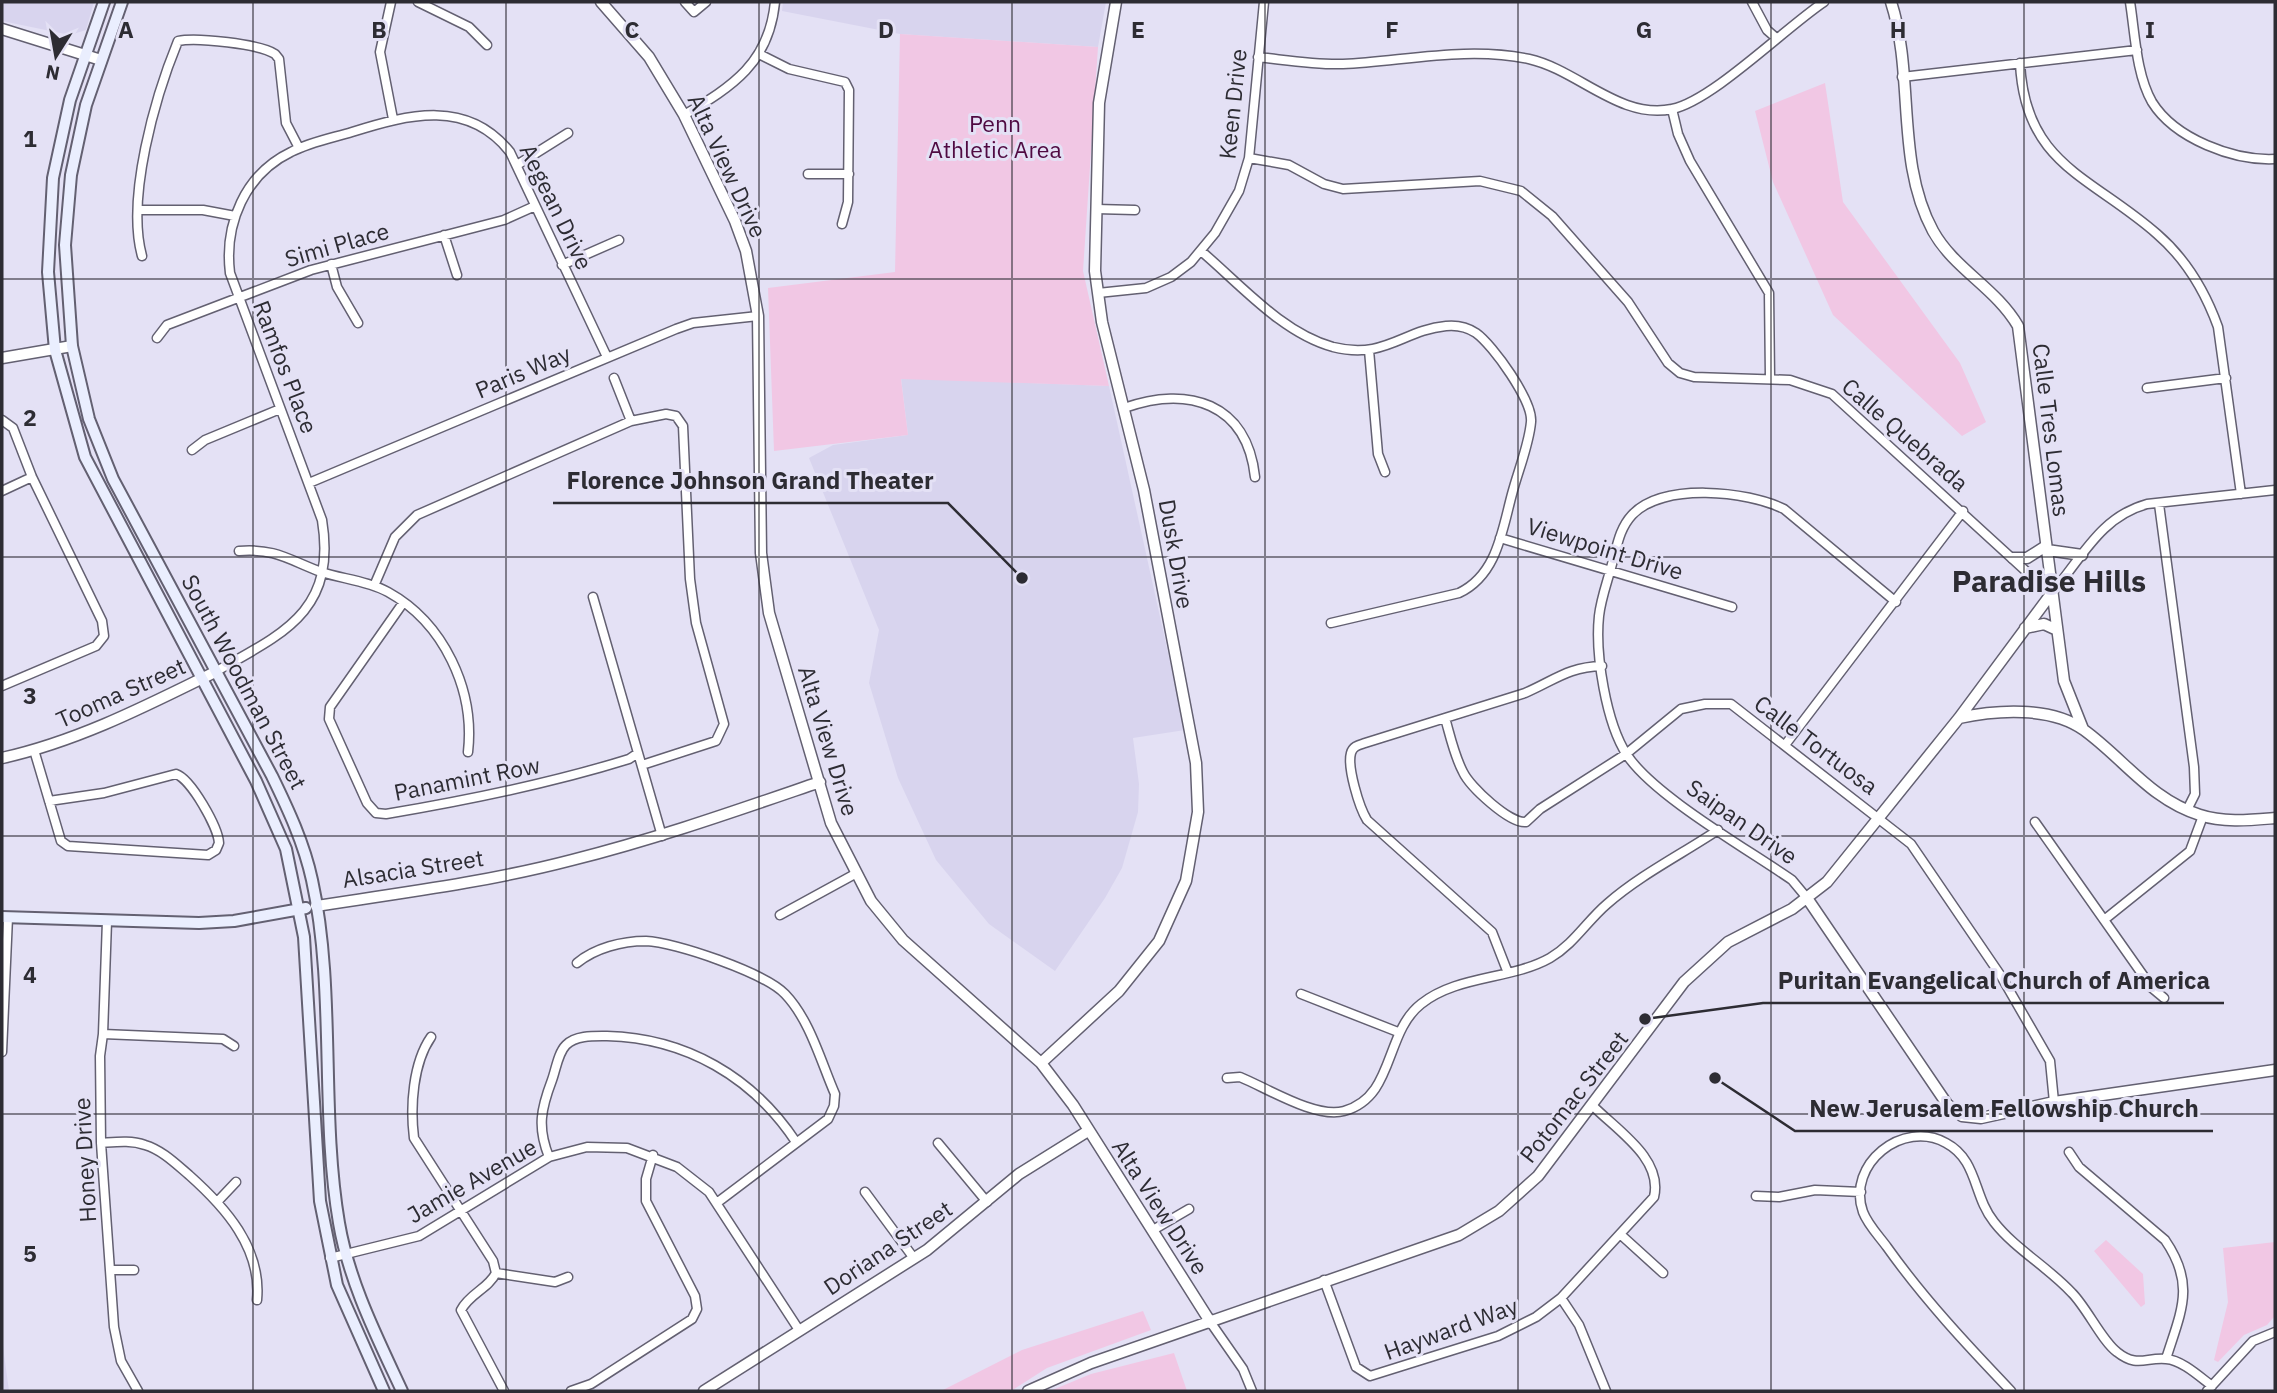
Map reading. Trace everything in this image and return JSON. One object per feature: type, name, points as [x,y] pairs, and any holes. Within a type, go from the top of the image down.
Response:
[{"type":"main road","name":"South Woodman Street","points":[[104,2],[63,124],[50,207],[48,272],[55,350],[85,457],[276,822],[293,874],[300,909],[320,1201],[330,1258],[341,1294],[384,1391]]},
{"type":"main road","name":"South Woodman Street","points":[[122,2],[82,124],[67,206],[66,281],[72,346],[89,419],[113,479],[291,815],[312,881],[316,906],[335,1195],[346,1254],[368,1316],[402,1391]]},
{"type":"main road","name":"Alsacia Street","points":[[5,917],[107,921],[234,921],[316,906]]},
{"type":"street","points":[[391,2],[380,52],[393,119]]},
{"type":"street","points":[[418,2],[469,27],[487,44]]},
{"type":"street","name":"Alta View Drive","points":[[601,2],[649,57],[684,115],[735,220],[746,251],[758,316],[761,553],[769,613],[831,823],[871,901],[902,940],[1041,1063],[1243,1368],[1252,1391]]},
{"type":"street","points":[[685,2],[694,12],[706,2]]},
{"type":"street","points":[[684,115],[729,88],[759,54],[768,36],[775,2]]},
{"type":"street","name":"Dusk Drive","points":[[1041,1063],[1119,991],[1150,955],[1181,897],[1197,830],[1196,763],[1144,490],[1098,293],[1096,209],[1099,103],[1116,2]]},
{"type":"street","name":"Keen Drive","points":[[1098,293],[1146,288],[1171,277],[1201,251],[1239,191],[1249,158],[1264,2]]},
{"type":"street","points":[[1752,2],[1775,37]]},
{"type":"street","points":[[1258,57],[1339,64],[1463,54],[1507,55],[1558,68],[1629,107],[1655,111],[1672,109],[1701,97],[1775,37],[1824,2]]},
{"type":"street","name":"Calle Tres Lomas","points":[[1891,2],[1915,184],[1934,232],[1950,254],[1998,298],[2018,326],[2064,681],[2083,729]]},
{"type":"street","points":[[2130,2],[2137,50],[2153,102],[2177,125],[2202,141],[2229,153],[2252,159],[2275,159]]},
{"type":"street","points":[[2,29],[101,60]]},
{"type":"street","points":[[142,256],[138,210],[144,156],[178,41],[187,39],[263,48],[275,54],[279,59],[286,123],[299,148]]},
{"type":"street","points":[[1902,77],[2137,50]]},
{"type":"street","points":[[759,54],[789,69],[845,82],[849,90],[848,202],[842,225]]},
{"type":"street","points":[[2020,63],[2026,107],[2046,145],[2061,163],[2158,235],[2197,281],[2218,327],[2241,494]]},
{"type":"street","points":[[1672,109],[1678,134],[1690,161],[1769,293],[1770,379]]},
{"type":"street","name":"Aegean Drive","points":[[393,119],[433,113],[464,118],[498,138],[517,165],[607,357]]},
{"type":"street","name":"Ramfos Place","points":[[215,672],[285,632],[310,601],[321,572],[324,530],[309,483],[237,298],[229,262],[235,216],[244,196],[262,172],[299,148],[393,119]]},
{"type":"street","points":[[517,165],[568,133]]},
{"type":"street","name":"Calle Quebrada","points":[[1249,158],[1289,165],[1324,184],[1343,189],[1480,181],[1521,191],[1552,216],[1628,302],[1675,370],[1694,377],[1770,379],[1810,384],[1832,394],[2051,594]]},
{"type":"street","points":[[808,174],[849,174]]},
{"type":"street","name":"Simi Place","points":[[158,338],[167,325],[331,264],[504,220],[535,206]]},
{"type":"street","points":[[1096,209],[1135,210]]},
{"type":"street","points":[[138,210],[203,210],[235,216]]},
{"type":"street","points":[[444,235],[457,275]]},
{"type":"street","points":[[562,265],[619,240]]},
{"type":"street","name":"Viewpoint Drive","points":[[1201,251],[1289,326],[1335,347],[1369,349],[1388,346],[1440,327],[1465,328],[1483,340],[1525,397],[1531,422],[1500,538],[1732,607]]},
{"type":"street","points":[[331,264],[337,286],[358,323]]},
{"type":"street","name":"Paris Way","points":[[309,483],[693,323],[758,316]]},
{"type":"street","points":[[2,358],[72,346]]},
{"type":"street","points":[[1369,349],[1377,454],[1385,472]]},
{"type":"street","points":[[614,378],[631,421]]},
{"type":"street","points":[[2147,388],[2225,378]]},
{"type":"street","points":[[1124,408],[1172,397],[1210,405],[1226,415],[1245,436],[1253,453],[1255,477]]},
{"type":"street","points":[[192,450],[205,440],[280,409]]},
{"type":"street","points":[[374,586],[395,537],[417,515],[631,421],[670,414],[682,423],[688,487],[690,579],[696,623],[724,724],[716,741],[642,765]]},
{"type":"street","points":[[2,420],[9,423],[15,433],[32,477],[102,621],[104,636],[96,646],[2,686]]},
{"type":"street","points":[[2,491],[32,477]]},
{"type":"street","points":[[2051,594],[2109,522],[2120,513],[2159,504],[2275,491]]},
{"type":"street","name":"Saipan Drive","points":[[1896,601],[1784,509],[1746,497],[1679,494],[1651,501],[1624,526],[1599,615],[1602,666],[1611,720],[1626,754],[1639,772],[1792,880],[1947,1104],[1962,1116],[1981,1118],[2054,1102]]},
{"type":"street","points":[[2159,504],[2194,767],[2195,794],[2187,810]]},
{"type":"street","points":[[1785,745],[1963,511]]},
{"type":"street","points":[[1331,623],[1459,593],[1472,586],[1485,573],[1500,538]]},
{"type":"street","points":[[2013,558],[2027,558],[2046,548],[2082,555]]},
{"type":"street","points":[[239,551],[274,551],[321,572],[374,586],[404,603],[438,636],[455,665],[466,702],[470,737],[467,752]]},
{"type":"street","name":"Potomac Street","points":[[1028,1391],[1091,1363],[1440,1242],[1477,1225],[1513,1200],[1538,1177],[1684,982],[1714,952],[1807,898],[1827,882],[1959,718],[2051,594]]},
{"type":"street","points":[[593,597],[662,836]]},
{"type":"street","name":"Panamint Row","points":[[404,603],[331,704],[329,719],[367,803],[376,813],[386,814],[450,803],[554,782],[629,759],[638,753]]},
{"type":"street","points":[[2025,628],[2044,624],[2057,630]]},
{"type":"street","points":[[1508,973],[1492,932],[1367,820],[1359,802],[1350,754],[1354,747],[1365,743],[1525,693],[1550,682],[1564,671],[1578,667],[1602,666]]},
{"type":"street","name":"Tooma Street","points":[[2,758],[34,750],[130,715],[215,672]]},
{"type":"street","name":"Calle Tortuosa","points":[[1445,718],[1463,773],[1485,796],[1520,823],[1527,822],[1540,809],[1626,754],[1681,709],[1721,702],[1731,704],[1911,844],[2001,976],[2050,1061],[2054,1102]]},
{"type":"street","points":[[1959,718],[1982,712],[2031,714],[2060,719],[2083,729],[2149,789],[2187,810],[2203,816],[2235,821],[2275,818]]},
{"type":"street","points":[[34,750],[49,801],[61,841],[75,848],[211,854],[218,847],[218,835],[187,782],[176,774],[104,793],[49,801]]},
{"type":"street","name":"Alsacia Street","points":[[316,906],[485,879],[569,861],[662,836],[820,782]]},
{"type":"street","points":[[2104,920],[2190,850],[2203,816]]},
{"type":"street","points":[[2035,822],[2151,988],[2164,998]]},
{"type":"street","points":[[1227,1078],[1240,1077],[1322,1112],[1345,1111],[1363,1101],[1378,1086],[1398,1032],[1412,1011],[1435,995],[1544,961],[1567,947],[1615,898],[1718,830]]},
{"type":"street","points":[[780,915],[855,874]]},
{"type":"street","points":[[2,1052],[5,917]]},
{"type":"street","name":"Honey Drive","points":[[107,921],[100,1056],[101,1143],[114,1327],[121,1361],[138,1391]]},
{"type":"street","points":[[577,963],[592,951],[651,941],[759,974],[777,986],[798,1011],[835,1094],[834,1106],[828,1119],[718,1202]]},
{"type":"street","points":[[1301,994],[1398,1032]]},
{"type":"street","points":[[103,1034],[223,1039],[234,1046]]},
{"type":"street","points":[[549,1157],[540,1133],[540,1115],[562,1052],[575,1039],[595,1036],[656,1042],[716,1065],[769,1105],[796,1142]]},
{"type":"street","points":[[431,1037],[420,1054],[412,1123],[414,1138],[493,1261],[496,1273],[492,1282],[468,1298],[461,1310],[504,1391]]},
{"type":"street","points":[[2054,1102],[2275,1070]]},
{"type":"street","name":"Hayward Way","points":[[1324,1280],[1356,1367],[1370,1377],[1515,1329],[1561,1298],[1654,1197],[1656,1185],[1649,1162],[1593,1106]]},
{"type":"street","name":"Doriana Street","points":[[704,1391],[938,1242],[1019,1174],[1088,1131]]},
{"type":"street","points":[[2011,1391],[1906,1275],[1867,1220],[1861,1192],[1864,1175],[1872,1160],[1892,1143],[1916,1136],[1946,1143],[1968,1162],[1982,1204],[1993,1222],[2070,1290],[2111,1346],[2138,1362],[2166,1359],[2209,1388],[2253,1341],[2275,1332]]},
{"type":"street","points":[[101,1143],[146,1145],[168,1157],[218,1201],[246,1241],[258,1285],[257,1300]]},
{"type":"street","points":[[938,1143],[987,1202]]},
{"type":"street","name":"Jamie Avenue","points":[[330,1258],[419,1236],[463,1212],[549,1157],[601,1146],[627,1148],[653,1155],[688,1174],[718,1202],[799,1330]]},
{"type":"street","points":[[2069,1152],[2078,1167],[2165,1240],[2175,1254],[2182,1272],[2184,1299],[2166,1359]]},
{"type":"street","points":[[571,1391],[591,1384],[692,1319],[696,1313],[695,1296],[646,1201],[646,1179],[653,1155]]},
{"type":"street","points":[[218,1201],[236,1182]]},
{"type":"street","points":[[1756,1196],[1779,1197],[1815,1190],[1861,1192]]},
{"type":"street","points":[[865,1192],[913,1256]]},
{"type":"street","points":[[1153,1230],[1189,1209]]},
{"type":"street","points":[[1620,1234],[1663,1273]]},
{"type":"street","points":[[112,1270],[134,1270]]},
{"type":"street","points":[[496,1273],[555,1282],[568,1277]]},
{"type":"street","points":[[1561,1298],[1580,1325],[1606,1391]]},
{"type":"shaded area","points":[[2,2],[94,2],[86,30],[70,35],[2,21]]},
{"type":"shaded area","points":[[783,2],[1106,2],[1098,47],[900,34],[782,11]]},
{"type":"shaded area","points":[[901,378],[1109,386],[1185,730],[1133,738],[1139,784],[1138,812],[1122,868],[1105,898],[1055,971],[989,924],[936,860],[898,778],[869,683],[879,630],[809,458],[833,445],[908,435]]},
{"type":"shaded area","points":[[2,1333],[4,1354],[9,1391],[2,1391]]},
{"type":"green space","name":"Penn Athletic Area","points":[[900,34],[1098,47],[1083,271],[1109,386],[901,379],[908,435],[774,451],[768,288],[895,272]]},
{"type":"green space","points":[[1825,83],[1843,202],[1960,363],[1986,422],[1962,436],[1833,315],[1773,182],[1755,111]]},
{"type":"green space","points":[[2106,1240],[2143,1274],[2145,1304],[2141,1307],[2094,1251]]},
{"type":"green space","points":[[2275,1242],[2274,1317],[2267,1325],[2244,1335],[2218,1362],[2214,1360],[2228,1302],[2223,1248]]},
{"type":"green space","points":[[1143,1311],[1151,1330],[1047,1368],[1011,1391],[941,1391],[1022,1350]]},
{"type":"green space","points":[[1174,1353],[1187,1391],[1050,1391],[1091,1374]]},
{"type":"place","name":"Florence Johnson Grand Theater","points":[[1022,578]]},
{"type":"place","name":"Puritan Evangelical Church of America","points":[[1645,1019]]},
{"type":"place","name":"New Jerusalem Fellowship Church","points":[[1715,1078]]},
{"type":"district","name":"Paradise Hills","points":[[2049,582]]}]
